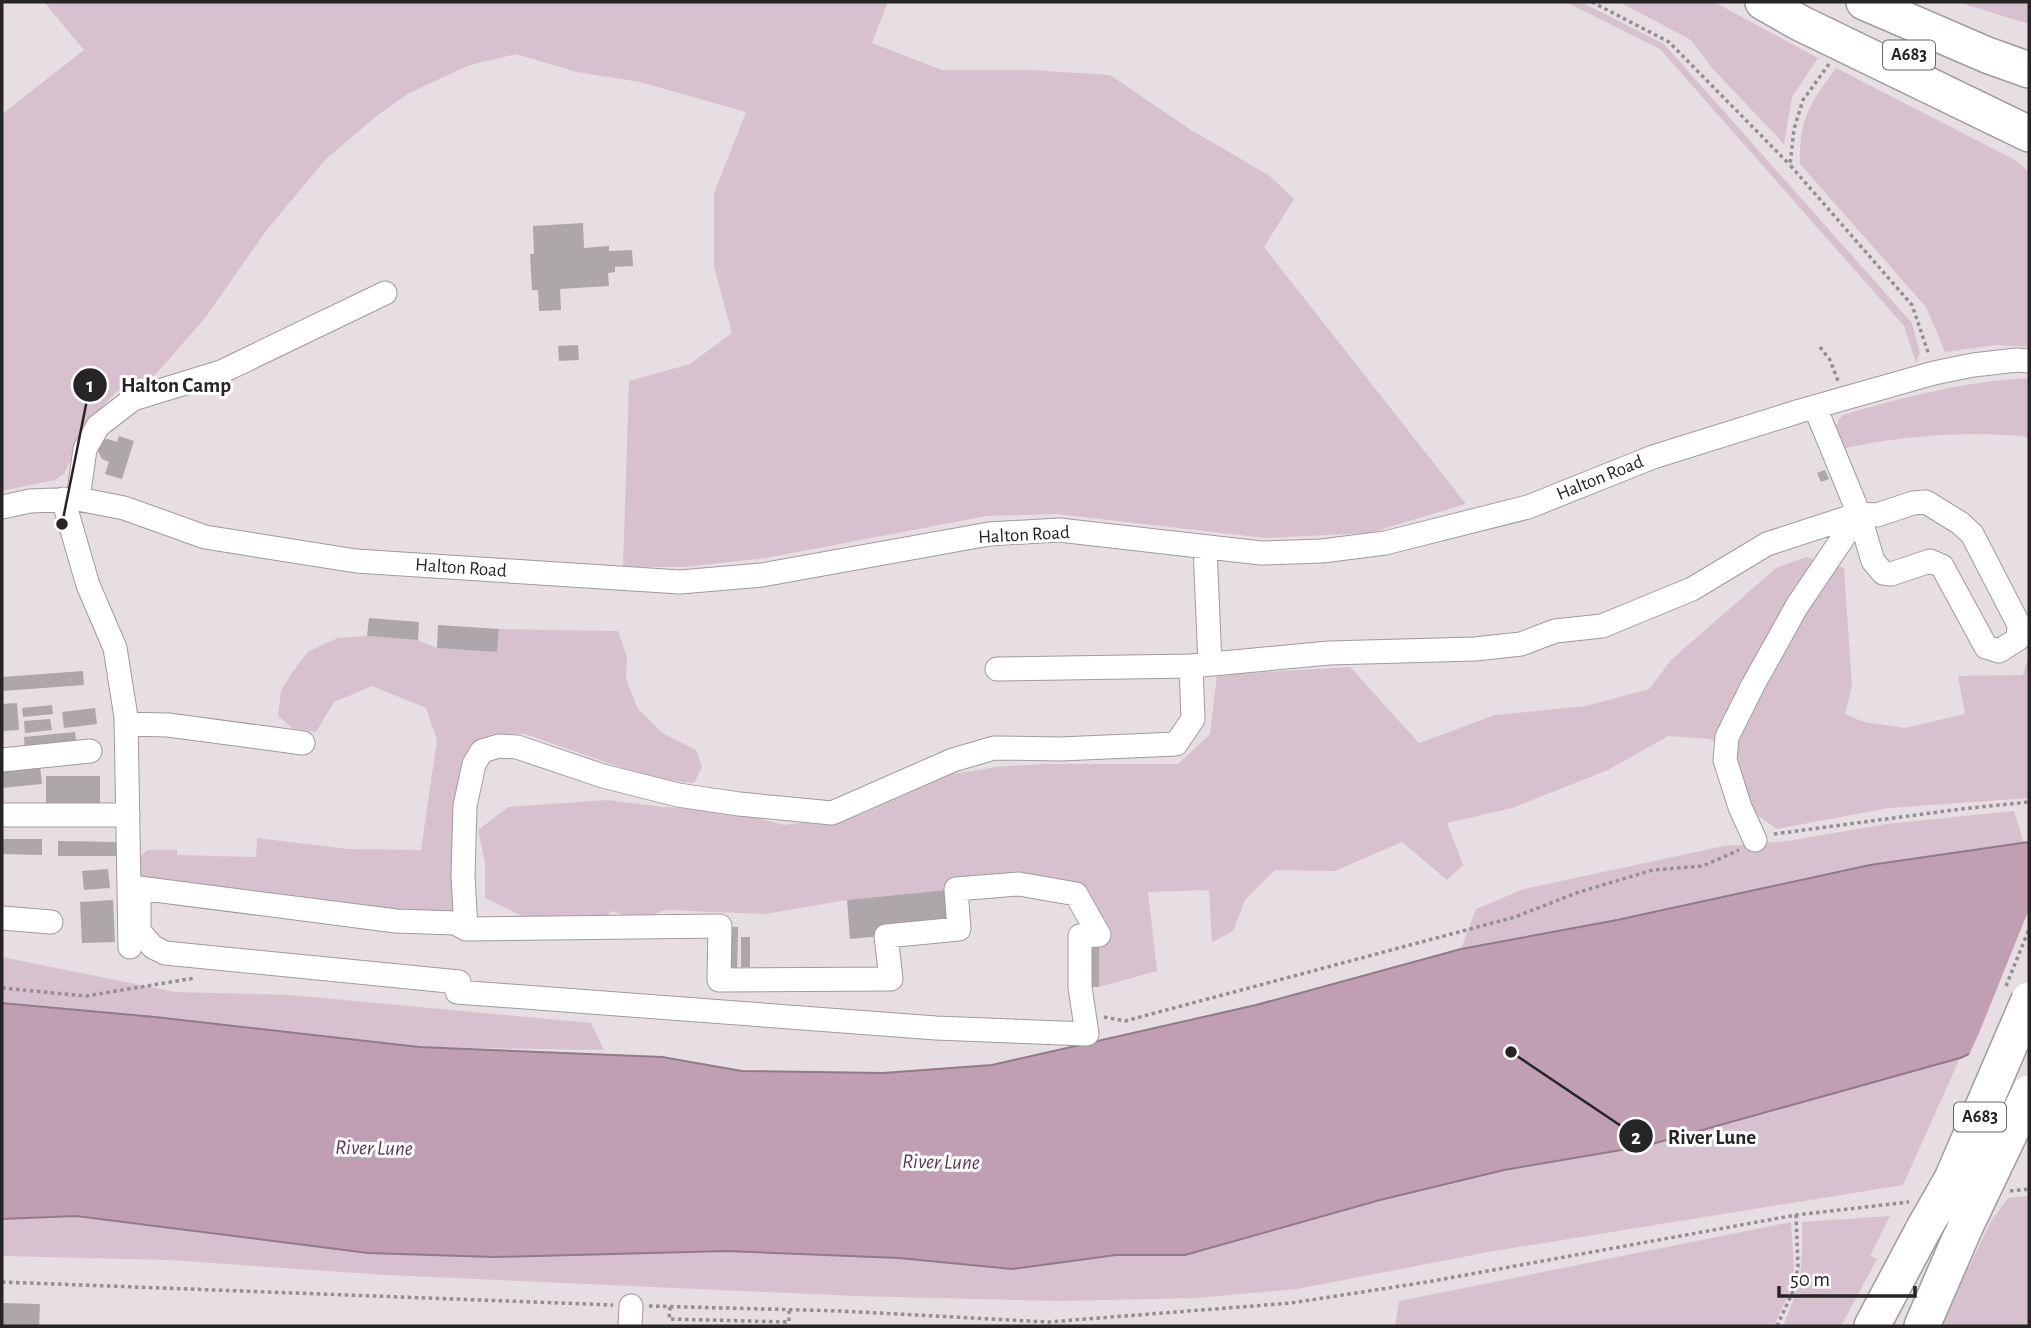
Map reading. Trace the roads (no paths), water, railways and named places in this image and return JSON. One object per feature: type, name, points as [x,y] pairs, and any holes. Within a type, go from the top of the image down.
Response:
[{"type":"highway","points":[[1763,2],[1800,23],[2029,134]]},
{"type":"highway","name":"A683","points":[[1788,2],[2029,109]]},
{"type":"highway","name":"A683","points":[[1864,2],[1987,55],[2029,70]]},
{"type":"highway","points":[[1910,2],[2011,43],[2029,44]]},
{"type":"highway","name":"A683","points":[[1872,1326],[1952,1180],[2029,1000]]},
{"type":"highway","name":"A683","points":[[1922,1326],[1965,1227],[2029,1093]]},
{"type":"street","points":[[130,947],[126,724],[115,648],[88,585],[71,499],[85,449],[99,426],[133,399],[221,372],[385,293]]},
{"type":"street","name":"Halton Road","points":[[2,507],[30,501],[71,499],[124,508],[205,537],[356,561],[680,582],[762,575],[989,534],[1059,530],[1261,554],[1322,551],[1385,543],[1528,507],[1653,457],[1934,373],[1973,365],[2029,361]]},
{"type":"street","points":[[997,669],[1200,665],[1329,653],[1475,649],[1521,644],[1555,631],[1602,626],[1692,589],[1767,544],[1859,514],[1877,514],[1913,503],[1926,502],[1960,523],[1972,534],[2019,625],[2018,639],[1999,651],[1986,647],[1942,566],[1930,561],[1891,574],[1883,573],[1873,561],[1859,514],[1815,407]]},
{"type":"street","points":[[1755,840],[1740,807],[1725,760],[1727,737],[1797,606],[1859,514]]},
{"type":"street","points":[[466,929],[463,876],[465,806],[474,764],[482,751],[499,746],[517,747],[603,775],[678,795],[832,813],[953,760],[994,748],[1060,749],[1176,744],[1192,719],[1200,665],[1205,547]]},
{"type":"street","points":[[126,724],[168,725],[303,743]]},
{"type":"street","points":[[2,760],[90,751]]},
{"type":"street","points":[[2,814],[128,815]]},
{"type":"street","points":[[1020,884],[1076,894],[1099,936],[1080,936],[1080,987],[1087,1034],[936,1028],[457,992],[459,982],[165,953],[153,947],[139,931],[139,888],[396,920],[455,923],[466,929],[720,926],[719,980],[891,979],[886,936],[960,929],[956,889],[1020,884]]},
{"type":"street","points":[[2,918],[51,922]]},
{"type":"water","name":"River Lune","points":[[2029,842],[2029,1028],[1960,1058],[1645,1146],[1504,1170],[1380,1200],[1185,1255],[1116,1255],[1012,1269],[899,1258],[727,1251],[494,1257],[368,1253],[76,1216],[2,1219],[2,1003],[155,1017],[419,1047],[662,1057],[742,1071],[883,1073],[992,1065],[1256,1005],[1461,949],[1617,920],[1870,865]]},
{"type":"place","name":"Halton Camp","points":[[62,524]]},
{"type":"place","name":"River Lune","points":[[1511,1052]]}]
